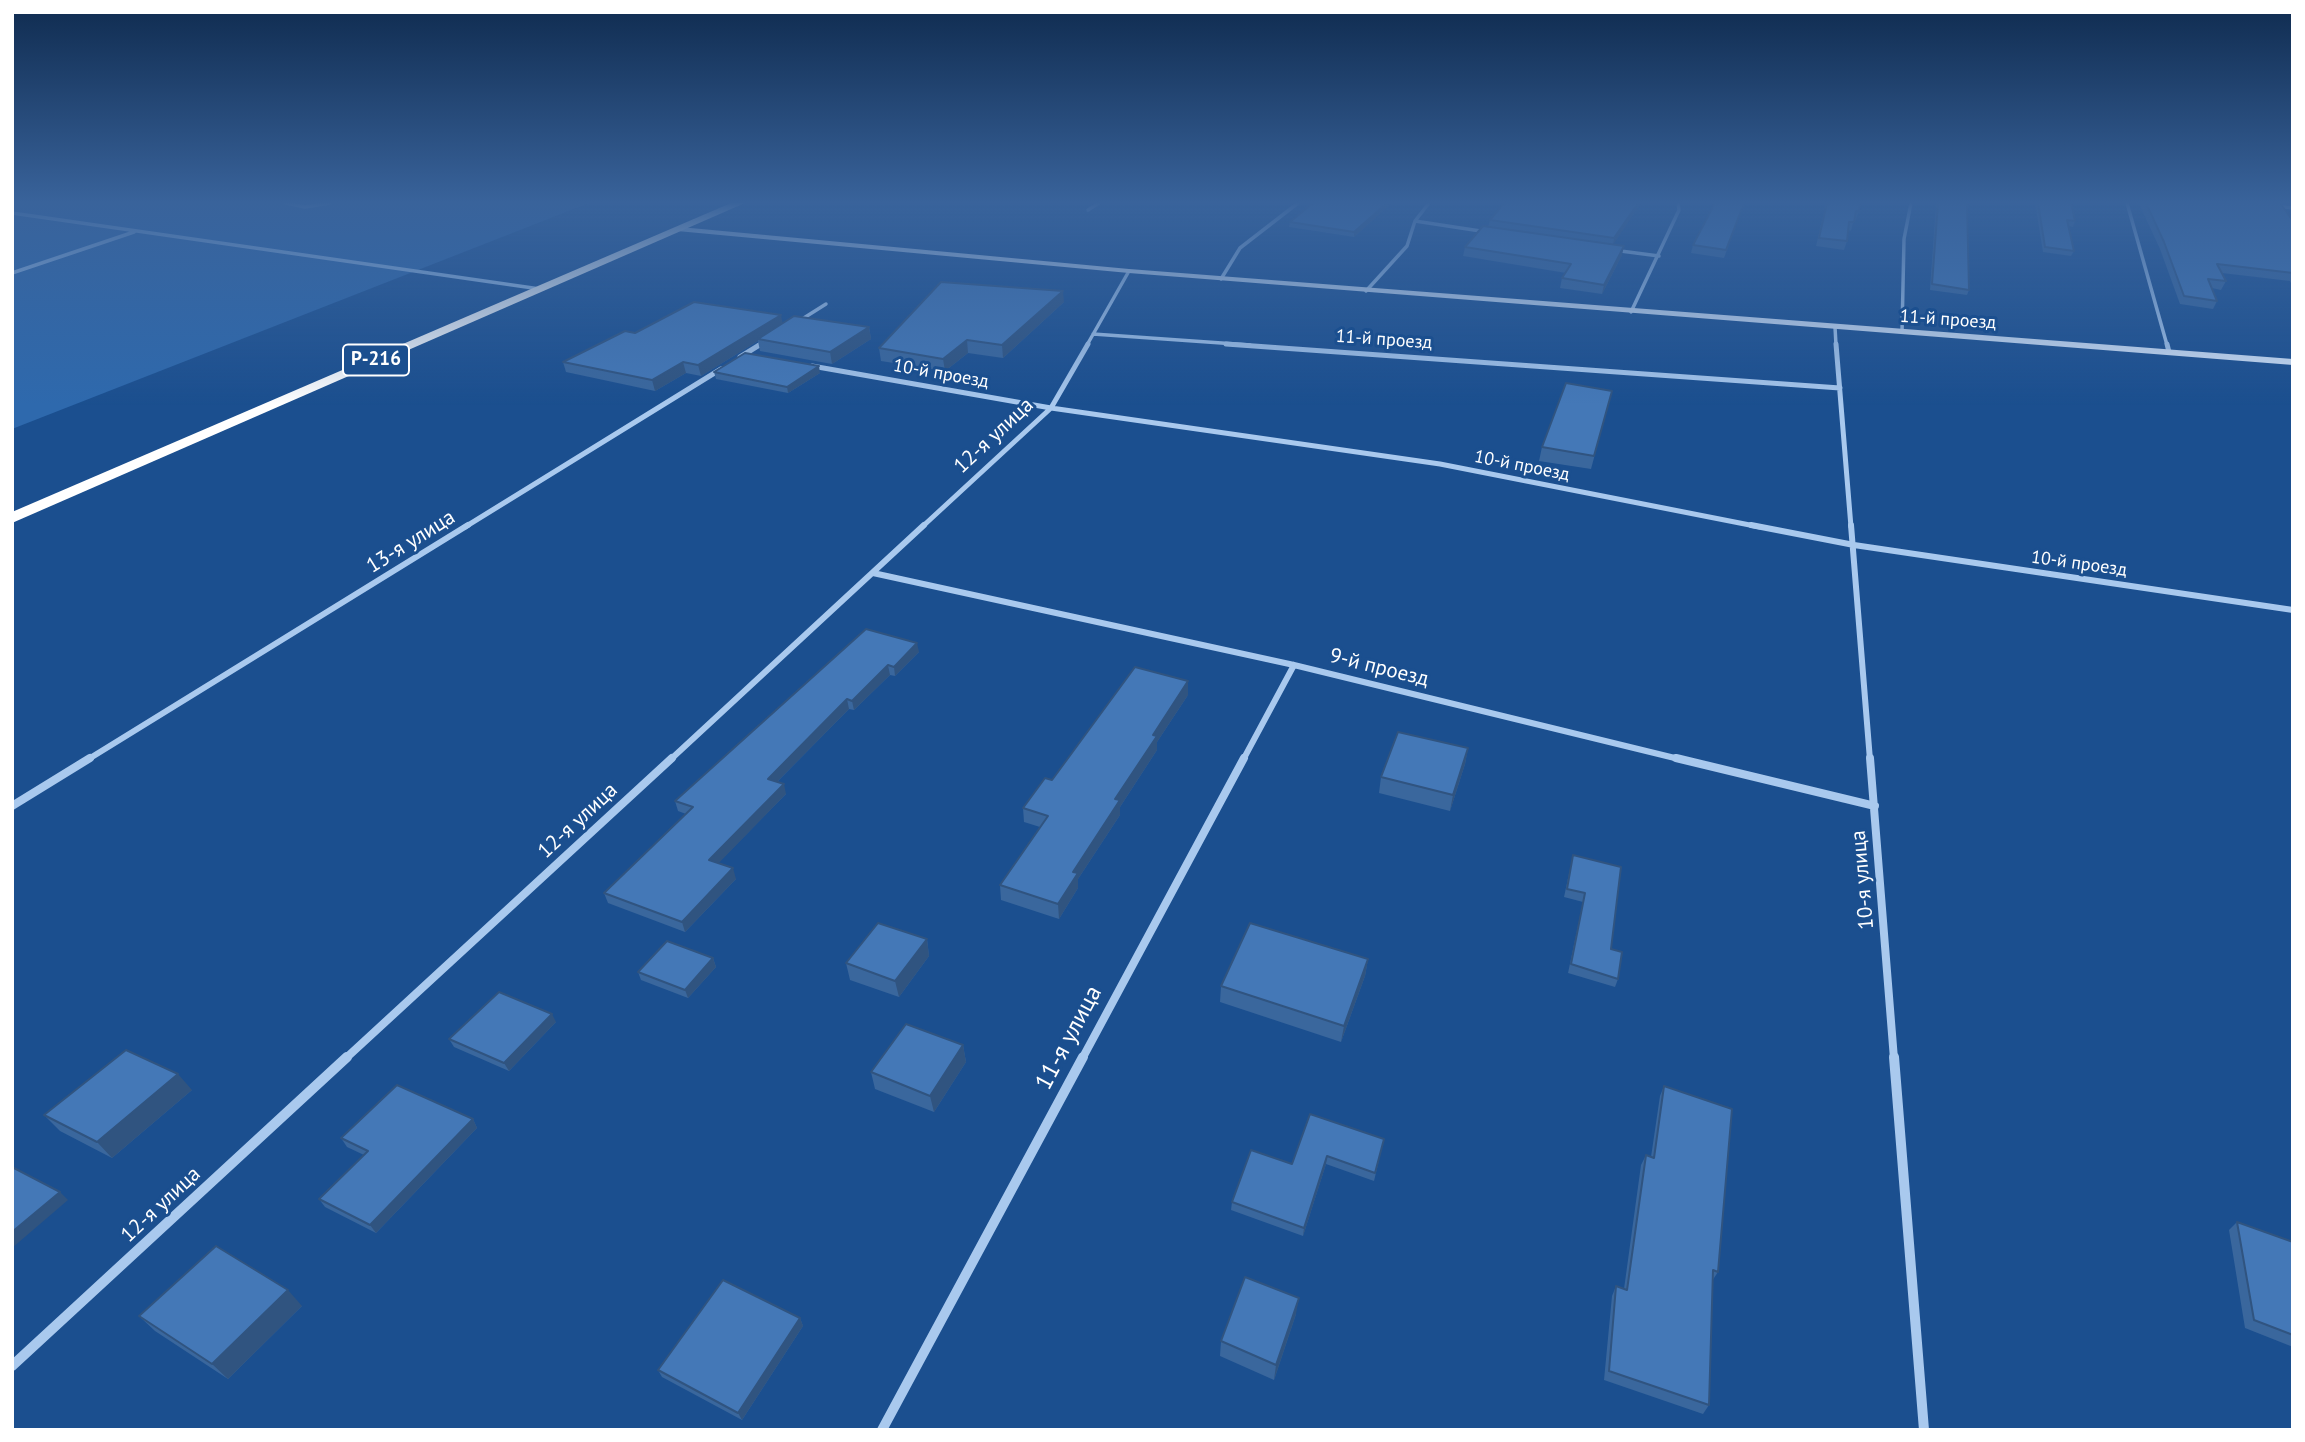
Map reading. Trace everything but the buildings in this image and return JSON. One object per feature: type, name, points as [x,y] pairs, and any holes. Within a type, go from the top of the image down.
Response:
[{"type":"highway","name":"Р-216","points":[[12,518],[584,270]]},
{"type":"street","points":[[413,270],[540,289]]},
{"type":"street","name":"11-й проезд","points":[[1121,270],[2293,362]]},
{"type":"street","points":[[1221,279],[1226,270]]},
{"type":"street","points":[[1366,291],[1385,270]]},
{"type":"street","points":[[1631,312],[1652,270]]},
{"type":"street","points":[[1902,332],[1904,270]]},
{"type":"street","points":[[2146,270],[2169,352]]},
{"type":"street","name":"12-я улица","points":[[12,1366],[1051,408],[1129,271]]},
{"type":"street","points":[[791,326],[826,304]]},
{"type":"street","name":"10-я улица","points":[[1835,327],[1924,1430]]},
{"type":"street","name":"11-й проезд","points":[[1093,334],[1840,388]]},
{"type":"street","name":"13-я улица","points":[[12,806],[768,340]]},
{"type":"street","points":[[745,354],[758,356]]},
{"type":"street","name":"10-й проезд","points":[[798,363],[1051,408],[1440,464],[1854,545],[2293,610]]},
{"type":"street","name":"9-й проезд","points":[[873,573],[1294,666],[1875,806]]},
{"type":"street","name":"11-я улица","points":[[882,1430],[1294,666]]},
{"type":"shaded area","points":[[12,270],[417,270],[12,429]]}]
